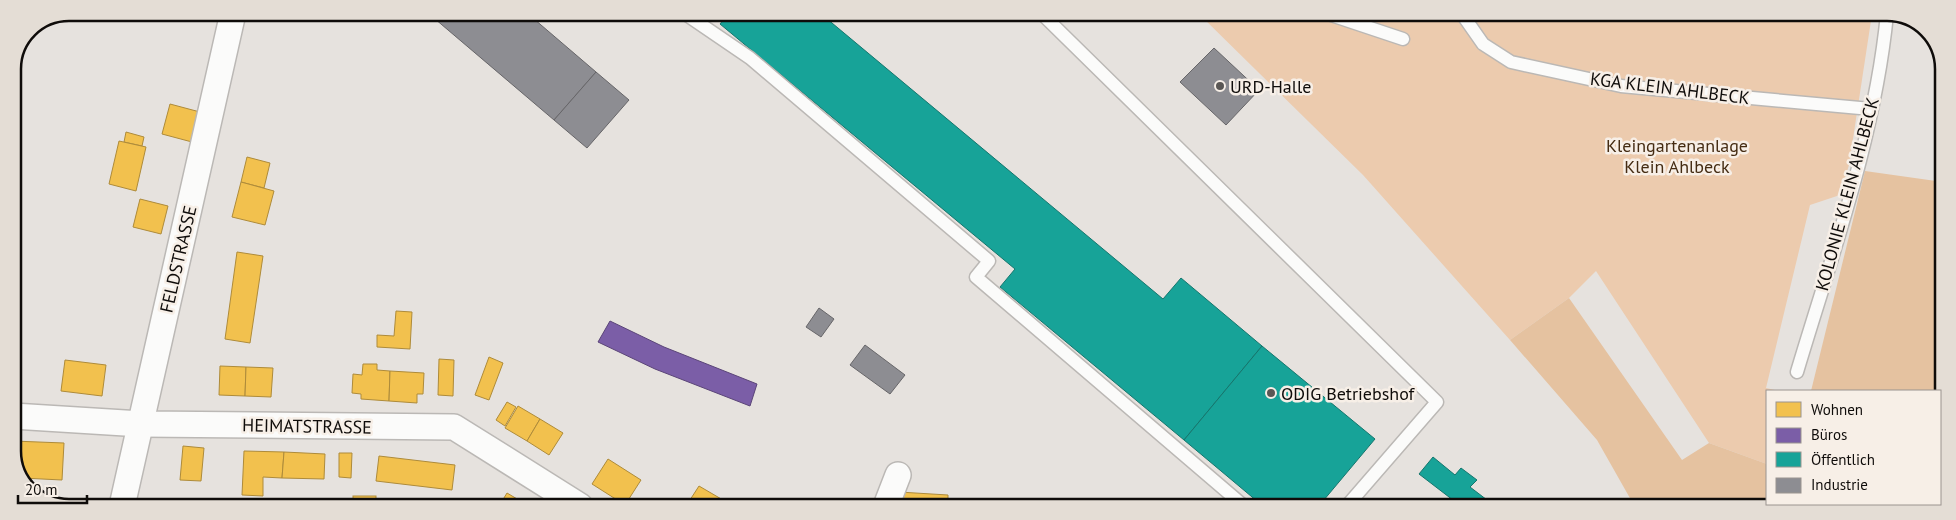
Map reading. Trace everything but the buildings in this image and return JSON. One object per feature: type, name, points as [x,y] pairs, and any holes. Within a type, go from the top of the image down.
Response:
[{"type":"street","name":"FELDSTRASSE","points":[[124,499],[232,21]]},
{"type":"street","name":"HEIMATSTRASSE","points":[[21,416],[141,424],[454,427],[569,499]]},
{"type":"street","points":[[889,499],[898,475]]},
{"type":"lane","points":[[696,21],[750,58],[989,261],[976,277],[1236,499]]},
{"type":"lane","points":[[1048,21],[1436,402],[1353,499]]},
{"type":"lane","points":[[1349,21],[1403,39]]},
{"type":"lane","name":"KGA KLEIN AHLBECK","points":[[1467,21],[1483,44],[1511,62],[1621,86],[1871,109]]},
{"type":"lane","name":"KOLONIE KLEIN AHLBECK","points":[[1797,372],[1859,166],[1884,49],[1886,21]]},
{"type":"green space","name":"Kleingartenanlage Klein Ahlbeck","points":[[1206,21],[1871,21],[1849,165],[1840,195],[1810,205],[1766,388],[1775,390],[1766,390],[1766,464],[1709,443],[1596,271],[1569,298],[1510,340],[1363,175]]},
{"type":"shaded area","points":[[1865,171],[1935,181],[1935,390],[1811,390]]},
{"type":"shaded area","points":[[1569,298],[1682,460],[1709,443],[1766,464],[1766,499],[1630,499],[1597,440],[1510,340]]},
{"type":"place","name":"URD-Halle","points":[[1220,86]]},
{"type":"place","name":"ODIG Betriebshof","points":[[1271,393]]}]
